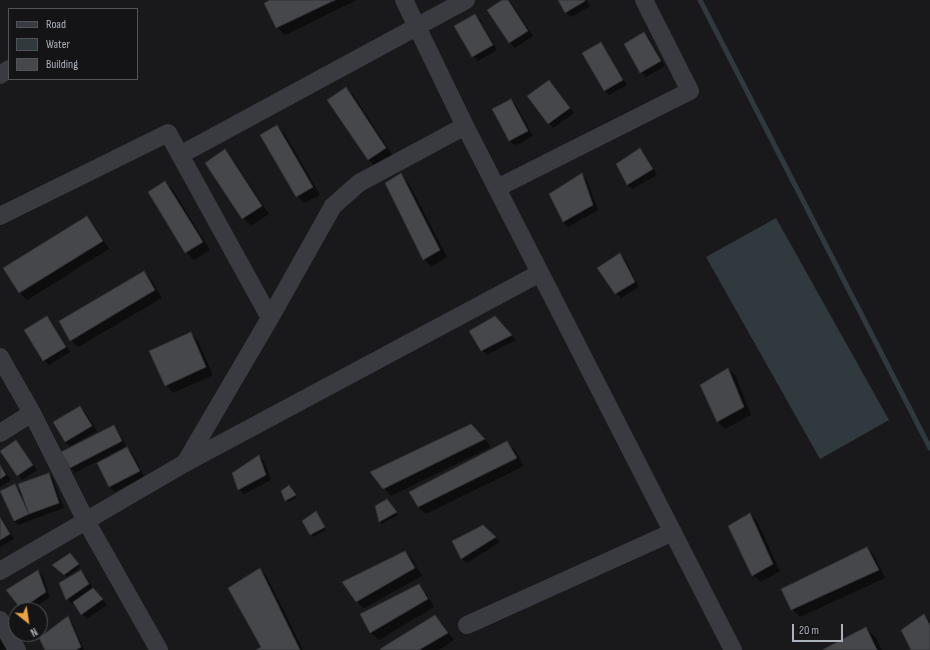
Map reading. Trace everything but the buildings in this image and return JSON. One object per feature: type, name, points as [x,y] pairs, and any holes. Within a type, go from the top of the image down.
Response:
[{"type":"street","points":[[404,0],[465,126],[733,650]]},
{"type":"street","points":[[180,155],[466,0]]},
{"type":"street","points":[[497,188],[690,91],[644,0]]},
{"type":"street","points":[[185,463],[270,318],[333,206],[359,182],[465,126]]},
{"type":"street","points":[[0,216],[168,133],[270,318]]},
{"type":"street","points":[[0,571],[185,463],[540,273]]},
{"type":"street","points":[[0,357],[32,413],[86,521],[159,650]]},
{"type":"street","points":[[0,433],[32,413]]},
{"type":"street","points":[[467,625],[673,532]]},
{"type":"street","points":[[0,620],[17,650]]},
{"type":"water","points":[[776,218],[889,420],[820,459],[706,257]]},
{"type":"waterway","points":[[700,0],[930,448]]}]
